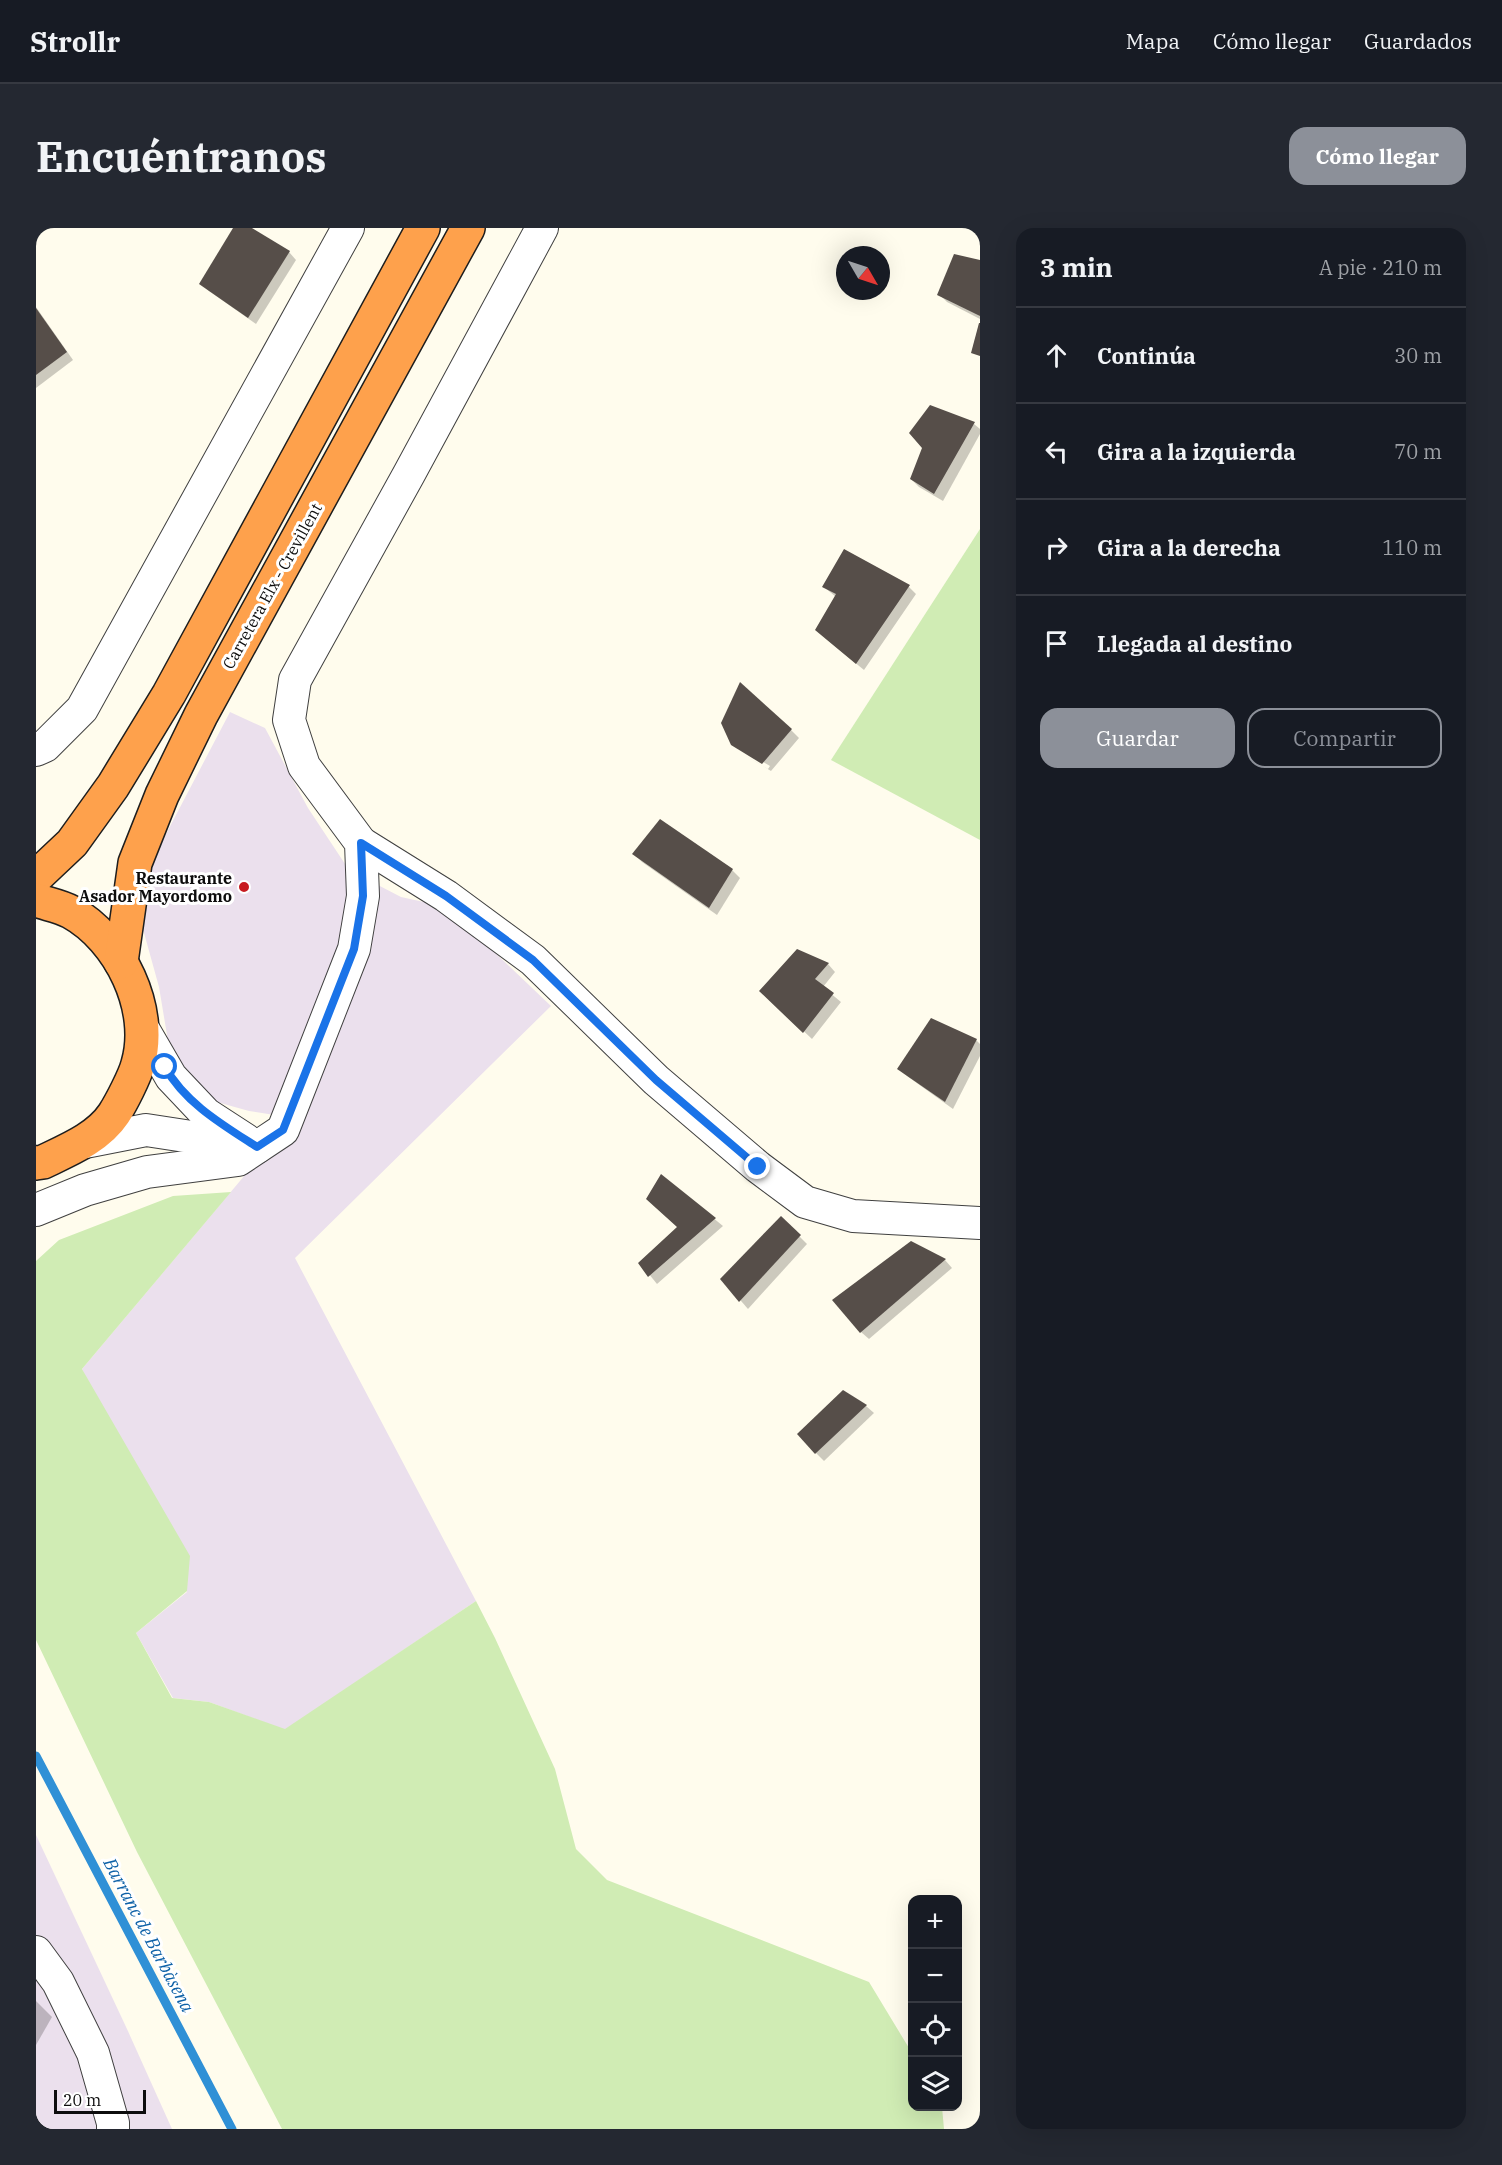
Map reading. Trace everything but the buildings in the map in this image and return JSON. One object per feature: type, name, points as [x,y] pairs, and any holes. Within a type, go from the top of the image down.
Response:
[{"type":"highway","points":[[36,877],[72,843],[113,786],[169,694],[423,228]]},
{"type":"highway","name":"Carretera Elx - Crevillent","points":[[121,962],[135,863],[162,795],[201,715],[468,228]]},
{"type":"highway","points":[[36,900],[70,912],[105,938],[130,976],[142,1027],[138,1064],[114,1115],[85,1142],[43,1162],[36,1163]]},
{"type":"street","points":[[36,750],[45,746],[82,709],[348,228]]},
{"type":"street","points":[[542,228],[295,680],[289,720],[304,766],[361,843],[446,896],[533,960],[656,1080],[758,1167],[805,1202],[853,1216],[980,1223]]},
{"type":"street","points":[[36,1210],[85,1190],[147,1172],[238,1160],[283,1130],[354,949],[363,896],[361,843]]},
{"type":"street","points":[[142,1027],[171,1077],[199,1107],[257,1147]]},
{"type":"street","points":[[85,1142],[147,1130],[257,1147]]},
{"type":"street","points":[[36,1952],[58,1982],[93,2053],[113,2129]]},
{"type":"shaded area","points":[[230,712],[265,728],[308,808],[349,870],[401,897],[447,907],[551,1006],[295,1258],[476,1601],[285,1730],[209,1702],[173,1698],[136,1633],[187,1592],[82,1369],[245,1175],[288,1144],[300,1119],[249,1111],[199,1097],[168,1041],[159,987],[141,922],[155,855]]},
{"type":"shaded area","points":[[36,1835],[127,2029],[172,2129],[36,2129]]},
{"type":"green space","points":[[980,529],[980,840],[831,760]]},
{"type":"green space","points":[[231,1192],[82,1369],[190,1556],[187,1591],[136,1633],[172,1698],[209,1702],[285,1729],[476,1601],[555,1769],[576,1849],[607,1880],[869,1982],[908,2046],[908,2111],[942,2111],[944,2129],[282,2129],[137,1852],[36,1640],[36,1261],[59,1240],[173,1196]]},
{"type":"waterway","name":"Barranc de Barbàsena","points":[[36,1756],[232,2129]]},
{"type":"place","name":"Restaurante Asador Mayordomo","points":[[244,887]]},
{"type":"route","points":[[165,1067],[171,1077],[206,1114],[257,1147],[283,1130],[354,949],[363,896],[361,843],[446,896],[533,960],[656,1080],[758,1167]]}]
